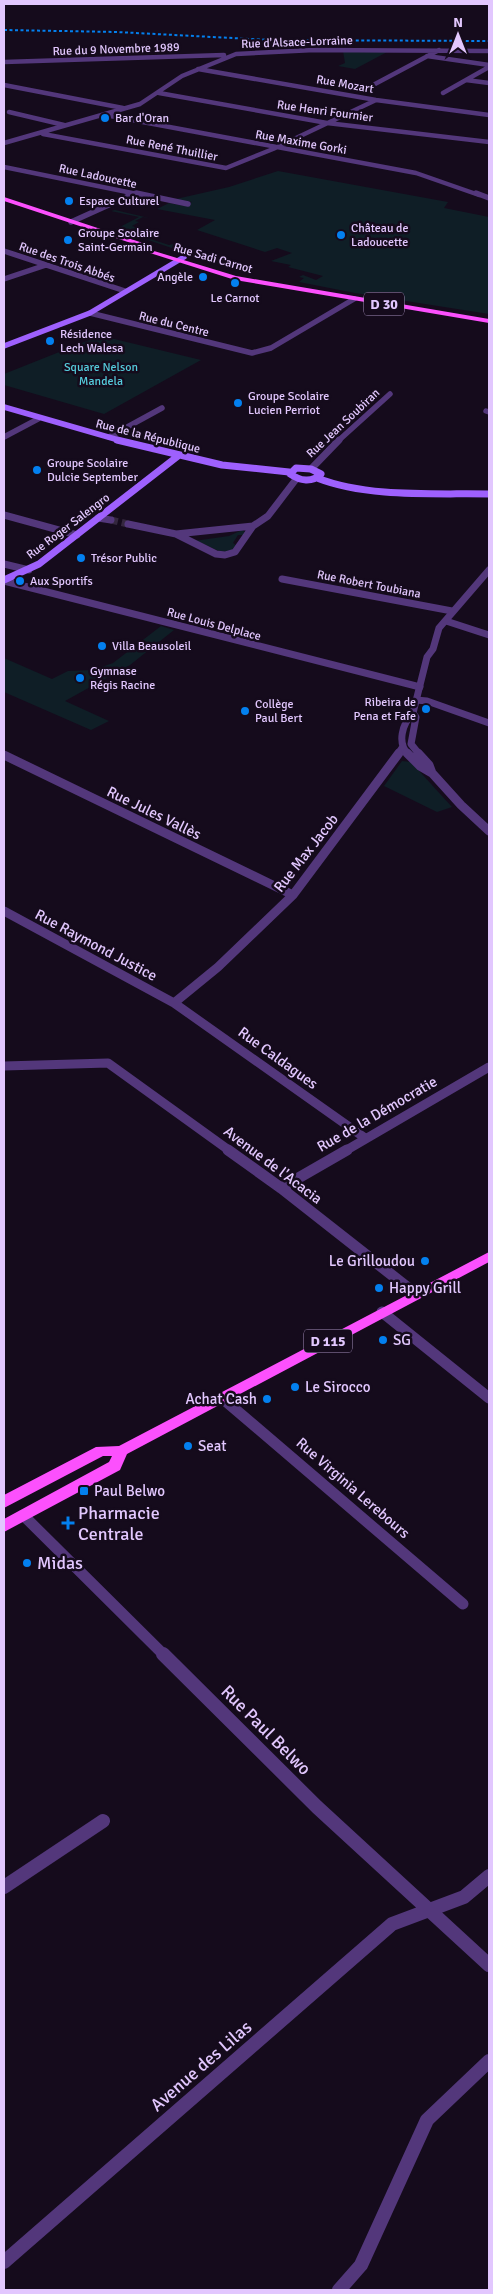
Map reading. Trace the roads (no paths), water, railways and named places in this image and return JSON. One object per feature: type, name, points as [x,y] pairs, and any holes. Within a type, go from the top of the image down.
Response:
[{"type":"main road","name":"Rue Sadi Carnot","points":[[4,200],[143,246],[152,252],[182,259],[234,278],[489,321]]},
{"type":"main road","points":[[4,346],[90,313],[182,259]]},
{"type":"main road","name":"Rue de la République","points":[[4,407],[38,419],[178,456],[265,471],[289,472],[296,468],[311,469]]},
{"type":"main road","name":"Rue Roger Salengro","points":[[4,580],[29,570],[178,456]]},
{"type":"main road","name":"Rue Roger Salengro","points":[[167,465],[200,460]]},
{"type":"main road","points":[[311,469],[321,474],[317,478]]},
{"type":"main road","points":[[289,472],[297,478],[317,478],[330,483],[390,492],[489,494]]},
{"type":"main road","name":"D 115","points":[[23,1515],[5,1499],[101,1451],[121,1451],[489,1256]]},
{"type":"main road","name":"D 115","points":[[4,1526],[115,1466],[121,1451]]},
{"type":"street","name":"Rue d'Alsace-Lorraine","points":[[4,143],[105,115],[144,102],[182,76],[230,55],[250,52],[305,50],[489,51]]},
{"type":"street","points":[[375,84],[439,50]]},
{"type":"street","name":"Rue du 9 Novembre 1989","points":[[4,62],[230,55]]},
{"type":"street","points":[[427,56],[489,66]]},
{"type":"street","points":[[443,93],[489,66]]},
{"type":"street","name":"Rue Mozart","points":[[198,69],[376,100],[489,114]]},
{"type":"street","points":[[466,80],[489,83]]},
{"type":"street","points":[[4,85],[125,108]]},
{"type":"street","points":[[4,92],[17,87]]},
{"type":"street","name":"Rue Henri Fournier","points":[[159,93],[327,123],[489,142]]},
{"type":"street","name":"Rue René Thuillier","points":[[40,133],[223,168],[276,147],[376,100]]},
{"type":"street","points":[[9,112],[66,126]]},
{"type":"street","name":"Rue Maxime Gorki","points":[[105,115],[426,175],[489,198]]},
{"type":"street","name":"Rue Ladoucette","points":[[4,167],[188,204]]},
{"type":"street","points":[[477,195],[489,188]]},
{"type":"street","points":[[71,222],[133,194]]},
{"type":"street","name":"Rue des Trois Abbés","points":[[4,251],[125,291]]},
{"type":"street","points":[[4,279],[46,265]]},
{"type":"street","name":"Rue du Centre","points":[[90,313],[252,353],[271,348],[354,299]]},
{"type":"street","name":"Rue Jean Soubiran","points":[[311,469],[330,448],[390,394]]},
{"type":"street","points":[[109,438],[162,408]]},
{"type":"street","points":[[4,437],[38,419]]},
{"type":"street","points":[[176,534],[253,526],[268,518],[297,478]]},
{"type":"street","points":[[4,515],[77,535]]},
{"type":"street","points":[[98,518],[111,520]]},
{"type":"street","points":[[128,524],[176,534],[216,554],[225,555],[237,550],[253,526]]},
{"type":"street","points":[[4,564],[29,570]]},
{"type":"street","points":[[489,570],[439,628],[433,649],[427,657],[413,713],[409,717],[401,737],[420,766],[432,773],[489,831]]},
{"type":"street","name":"Rue Robert Toubiana","points":[[282,579],[452,611]]},
{"type":"street","name":"Rue Louis Delplace","points":[[4,580],[420,687]]},
{"type":"street","points":[[446,621],[489,635]]},
{"type":"street","points":[[416,700],[427,701],[489,723]]},
{"type":"street","name":"Rue Max Jacob","points":[[174,1003],[218,967],[293,895],[406,746]]},
{"type":"street","name":"Rue Jules Vallès","points":[[4,755],[293,895]]},
{"type":"street","points":[[480,823],[489,820]]},
{"type":"street","name":"Rue Raymond Justice","points":[[4,911],[174,1003]]},
{"type":"street","name":"Rue Caldagues","points":[[174,1003],[365,1138]]},
{"type":"street","name":"Avenue de l'Acacia","points":[[4,1066],[108,1063],[281,1188],[402,1281],[416,1294]]},
{"type":"street","name":"Rue de la Démocratie","points":[[281,1188],[489,1067]]},
{"type":"street","points":[[382,1312],[489,1398]]},
{"type":"street","name":"Rue Virginia Lerebours","points":[[222,1398],[463,1604]]},
{"type":"street","name":"Rue Paul Belwo","points":[[23,1515],[317,1807],[489,1965]]},
{"type":"street","points":[[4,1887],[103,1821]]},
{"type":"street","name":"Avenue des Lilas","points":[[4,2262],[392,1924],[464,1896],[489,1876]]},
{"type":"street","points":[[339,2290],[361,2265],[427,2120],[489,2061]]},
{"type":"tunnel","points":[[111,520],[128,524]]},
{"type":"railway","points":[[4,30],[117,32],[270,40],[489,41]]},
{"type":"place","name":"Bar d'Oran","points":[[105,118]]},
{"type":"place","name":"Espace Culturel","points":[[69,201]]},
{"type":"place","name":"Château de Ladoucette","points":[[341,235]]},
{"type":"place","name":"Groupe Scolaire Saint-Germain","points":[[68,240]]},
{"type":"place","name":"Angèle","points":[[203,277]]},
{"type":"place","name":"Le Carnot","points":[[235,283]]},
{"type":"place","name":"Résidence Lech Walesa","points":[[50,341]]},
{"type":"place","name":"Groupe Scolaire Lucien Perriot","points":[[238,403]]},
{"type":"place","name":"Groupe Scolaire Dulcie September","points":[[37,470]]},
{"type":"place","name":"Trésor Public","points":[[81,558]]},
{"type":"place","name":"Aux Sportifs","points":[[20,581]]},
{"type":"place","name":"Villa Beausoleil","points":[[102,646]]},
{"type":"place","name":"Gymnase Régis Racine","points":[[80,678]]},
{"type":"place","name":"Ribeira de Pena et Fafe","points":[[426,709]]},
{"type":"place","name":"Collège Paul Bert","points":[[245,711]]},
{"type":"place","name":"Le Grilloudou","points":[[425,1261]]},
{"type":"place","name":"Happy Grill","points":[[379,1288]]},
{"type":"place","name":"SG","points":[[383,1340]]},
{"type":"place","name":"Le Sirocco","points":[[295,1387]]},
{"type":"place","name":"Achat Cash","points":[[267,1399]]},
{"type":"place","name":"Seat","points":[[188,1446]]},
{"type":"place","name":"Paul Belwo","points":[[84,1491]]},
{"type":"place","name":"Pharmacie Centrale","points":[[68,1523]]},
{"type":"place","name":"Midas","points":[[27,1563]]},
{"type":"park label","name":"Square Nelson Mandela","points":[[101,374]]}]
